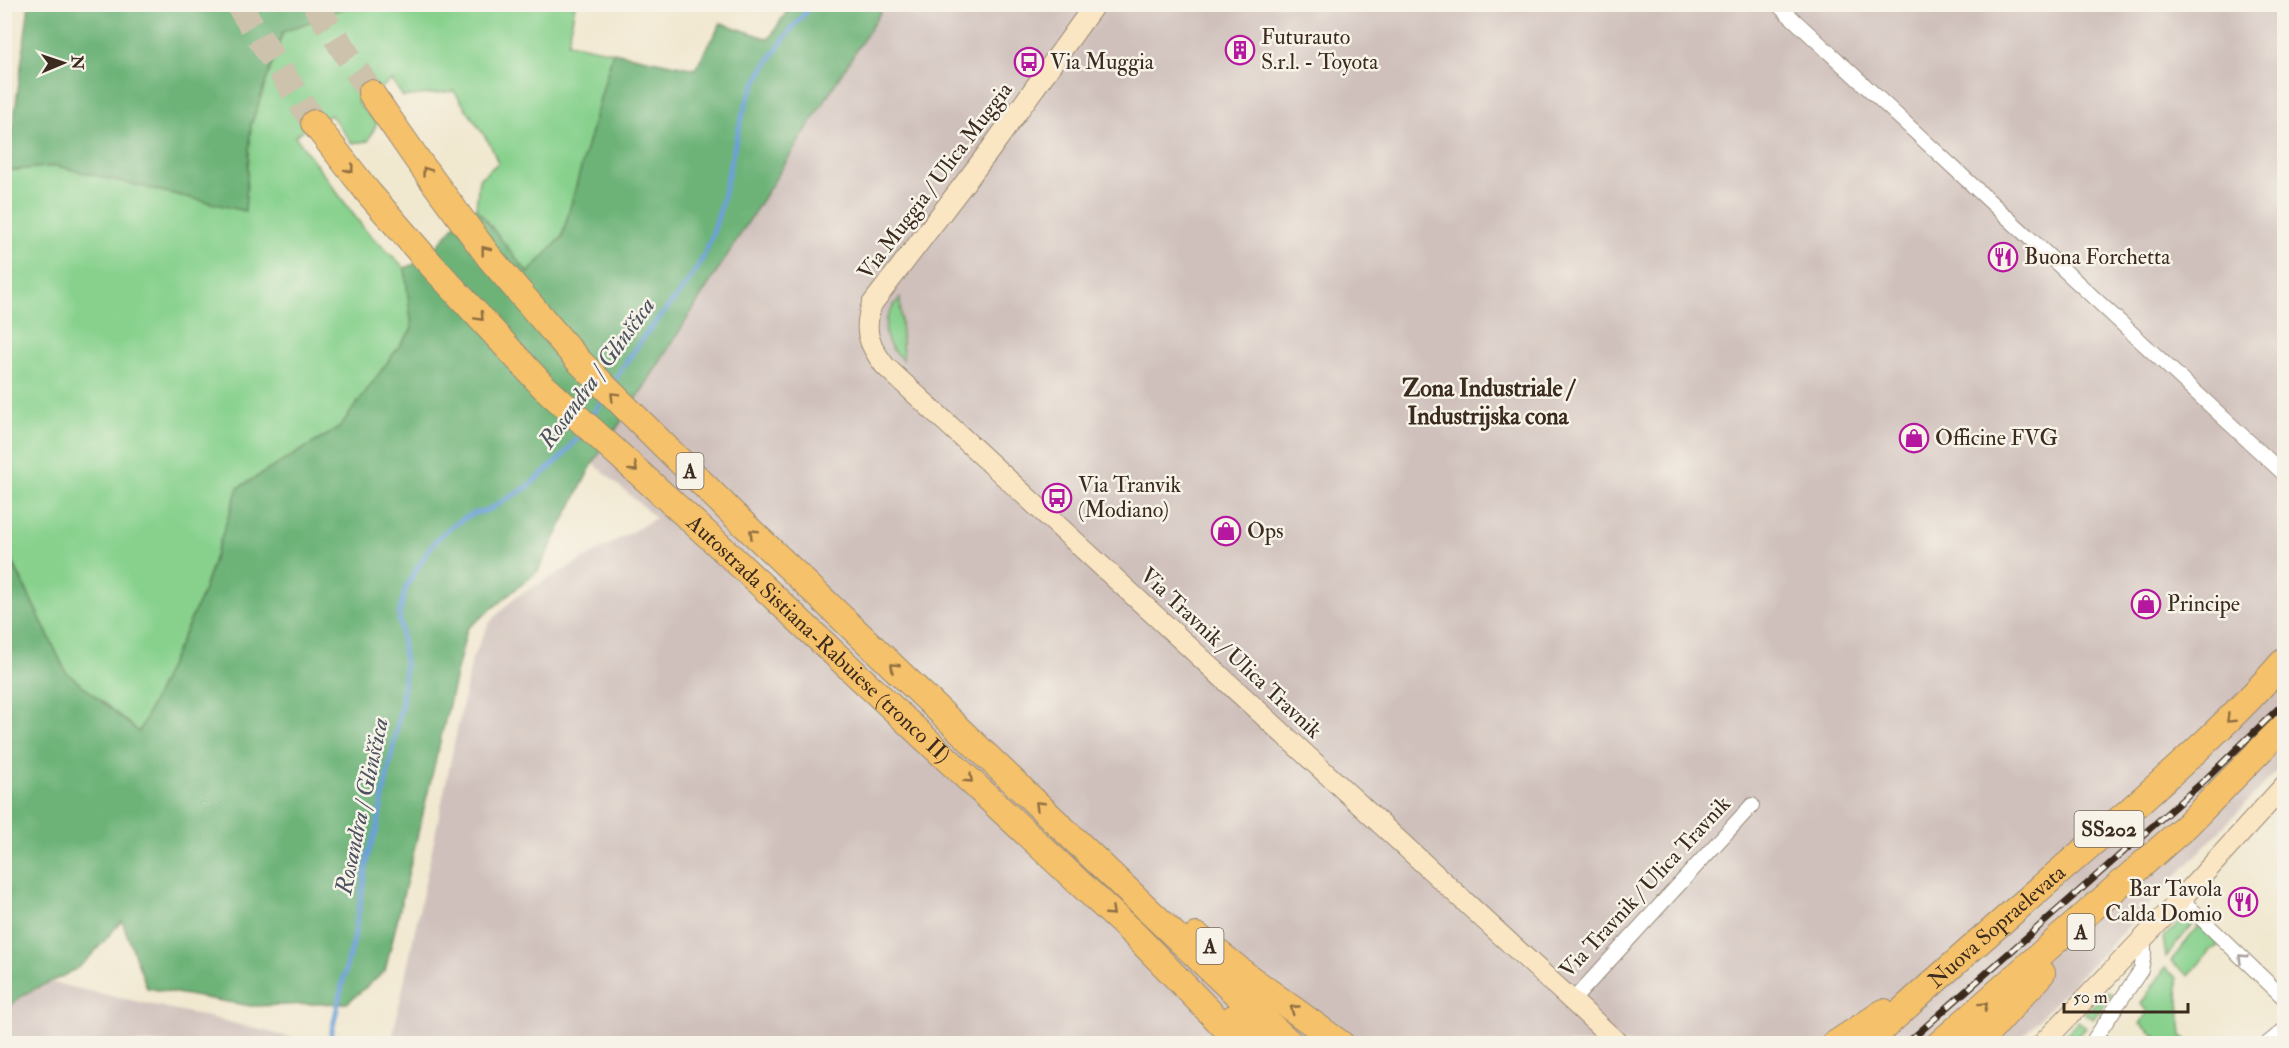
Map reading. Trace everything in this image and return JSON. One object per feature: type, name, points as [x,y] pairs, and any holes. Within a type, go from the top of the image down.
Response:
[{"type":"highway","name":"Autostrada Sistiana-Rabuiese (tronco II)","points":[[371,93],[490,258],[578,360],[731,512],[1081,845]]},
{"type":"highway","name":"Autostrada Sistiana-Rabuiese (tronco II)","points":[[314,123],[367,191],[426,259],[543,385],[711,538],[1136,936]]},
{"type":"highway","points":[[2253,696],[2284,656]]},
{"type":"highway","name":"Nuova Sopraelevata","points":[[1866,1044],[1925,987],[2203,745],[2253,696],[2284,661]]},
{"type":"highway","name":"SS202","points":[[1939,1044],[2187,825],[2284,726]]},
{"type":"highway","name":"A","points":[[1978,1044],[2088,925],[2187,825]]},
{"type":"highway","name":"A","points":[[1081,845],[1291,1044]]},
{"type":"highway","name":"A","points":[[1081,845],[1247,976],[1341,1044]]},
{"type":"highway","name":"A","points":[[1136,936],[1241,1044]]},
{"type":"highway","name":"A","points":[[1136,936],[1263,1044]]},
{"type":"highway","points":[[1835,1044],[1854,1029],[1925,987]]},
{"type":"street","name":"Via Muggia / Ulica Muggia","points":[[867,333],[867,319],[872,304],[990,150],[1095,4]]},
{"type":"street","points":[[1777,4],[2284,474]]},
{"type":"street","name":"Via Travnik / Ulica Travnik","points":[[867,333],[871,345],[885,366],[1619,1044]]},
{"type":"street","points":[[2042,1044],[2144,938],[2284,786]]},
{"type":"street","name":"Via Travnik / Ulica Travnik","points":[[1572,1000],[1752,805]]},
{"type":"street","points":[[2181,898],[2284,998]]},
{"type":"street","points":[[2091,1044],[2141,970],[2144,938]]},
{"type":"street","points":[[2267,1044],[2284,1030]]},
{"type":"shaded area","points":[[885,5],[2284,5],[2284,764],[2016,1043],[391,1044],[472,659],[489,623],[514,598],[656,518],[593,463],[639,395]]},
{"type":"shaded area","points":[[48,982],[213,1018],[312,1043],[5,1043],[4,1012],[10,1004],[26,993]]},
{"type":"green space","points":[[29,4],[352,5],[283,32],[251,125],[245,211],[56,166],[5,171],[5,142],[12,134]]},
{"type":"green space","points":[[352,5],[575,5],[568,43],[613,52],[562,237],[528,273],[476,208],[479,179],[498,163],[490,144],[454,91],[403,97],[392,80],[357,103],[377,123],[368,141],[352,143],[331,115],[295,136],[365,230],[405,268],[412,329],[339,428],[238,488],[202,595],[139,732],[66,672],[5,545],[5,171],[56,166],[245,210],[251,125],[283,32]]},
{"type":"green space","points":[[791,5],[885,5],[639,395],[593,463],[538,571],[467,629],[385,971],[347,1003],[251,1006],[147,988],[122,921],[80,966],[22,996],[5,1012],[4,545],[66,672],[139,732],[202,595],[238,488],[339,428],[412,329],[405,268],[426,259],[460,219],[476,208],[528,273],[562,237],[613,52],[695,69],[721,23],[769,39]]},
{"type":"green space","points":[[900,298],[903,360],[890,345],[885,330],[889,314]]},
{"type":"green space","points":[[2185,919],[2195,921],[2166,957],[2163,937]]},
{"type":"green space","points":[[2199,925],[2214,938],[2218,946],[2210,950],[2189,976],[2171,961]]},
{"type":"green space","points":[[2165,968],[2177,978],[2182,1036],[2190,1043],[2164,1043],[2140,1024],[2148,1011],[2141,1004]]},
{"type":"green space","points":[[2108,991],[2112,994],[2093,1019],[2085,1013]]},
{"type":"green space","points":[[2078,1021],[2086,1027],[2073,1043],[2058,1043]]},
{"type":"waterway","name":"Rosandra / Glinščica","points":[[612,384],[642,340],[686,285],[705,253],[718,217],[740,125],[750,95],[774,52],[794,25],[814,4]]},
{"type":"waterway","name":"Rosandra / Glinščica","points":[[590,419],[604,397]]},
{"type":"waterway","name":"Rosandra / Glinščica","points":[[329,1044],[353,944],[369,851],[376,832],[402,702],[405,665],[399,615],[406,587],[429,549],[440,536],[472,514],[488,510],[526,488],[563,456],[582,432]]},
{"type":"tunnel","points":[[238,4],[314,123]]},
{"type":"tunnel","points":[[315,4],[371,93]]},
{"type":"railway","points":[[1906,1044],[2206,779],[2284,703]]},
{"type":"place","name":"Futurauto S.r.l. - Toyota","points":[[1240,50]]},
{"type":"place","name":"Via Muggia","points":[[1029,62]]},
{"type":"place","name":"Buona Forchetta","points":[[2003,257]]},
{"type":"place","name":"Officine FVG","points":[[1914,438]]},
{"type":"place","name":"Via Tranvik (Modiano)","points":[[1057,498]]},
{"type":"place","name":"Ops","points":[[1226,531]]},
{"type":"place","name":"Principe","points":[[2146,604]]},
{"type":"place","name":"Bar Tavola Calda Domio","points":[[2243,902]]},
{"type":"district","name":"Zona Industriale / Industrijska cona","points":[[1488,402]]}]
